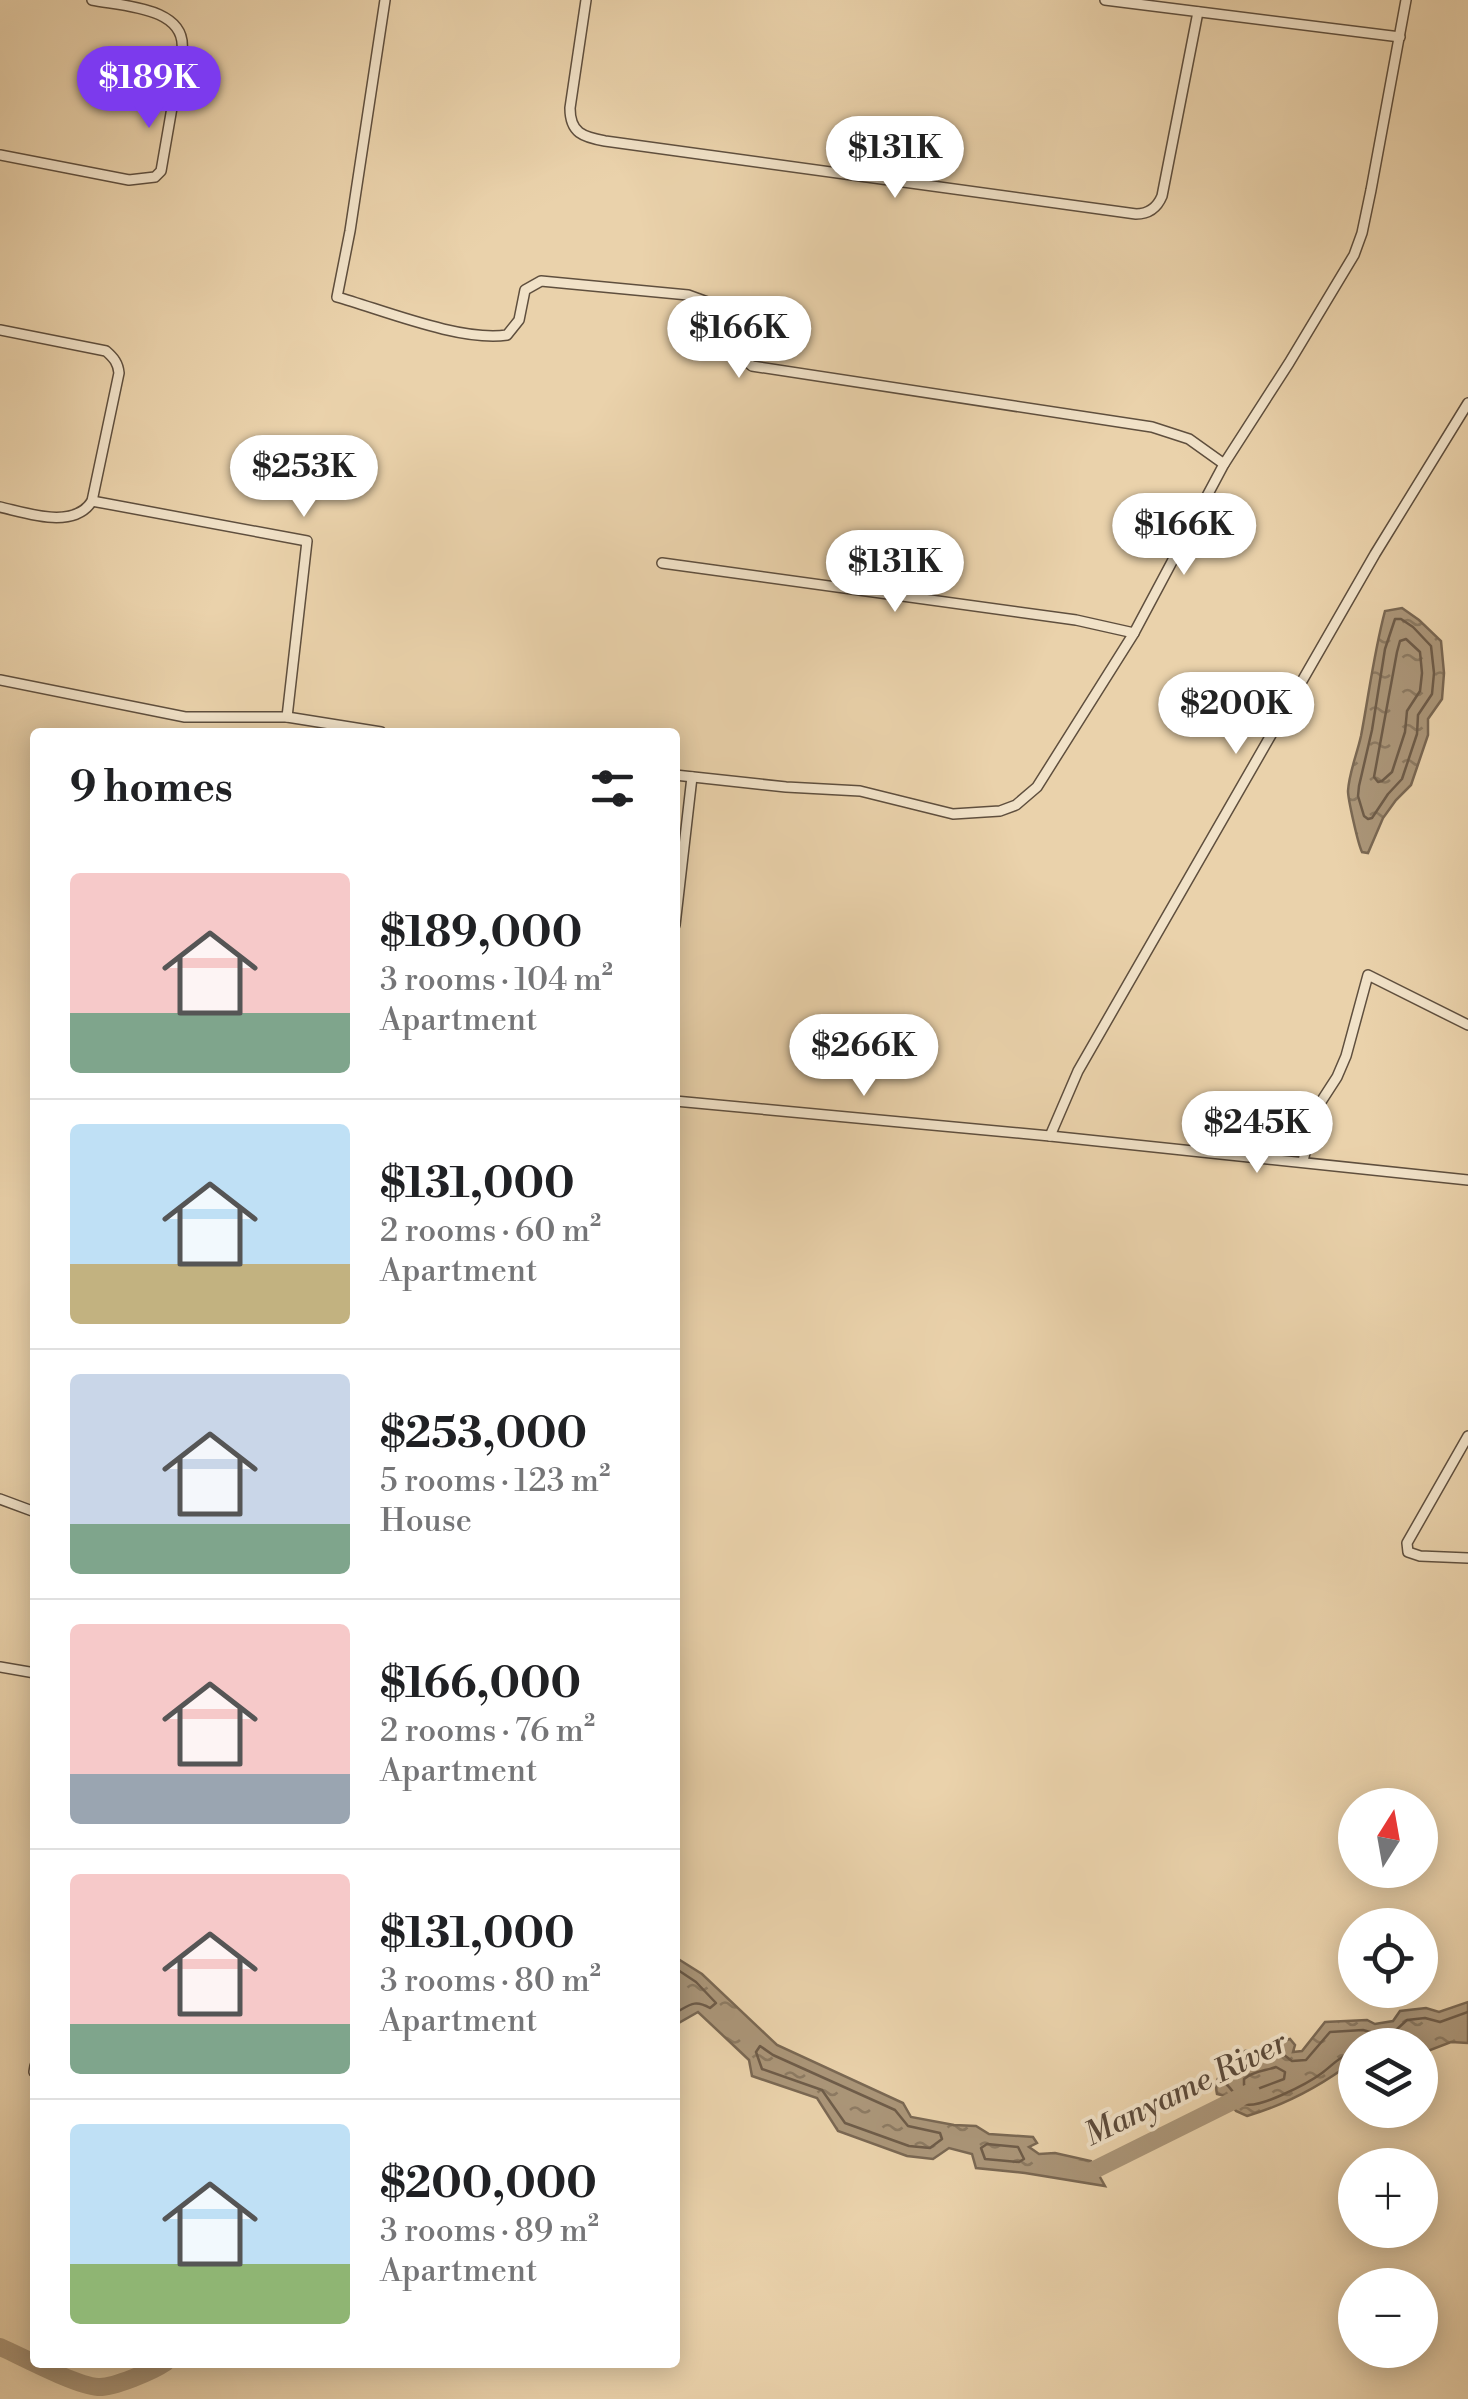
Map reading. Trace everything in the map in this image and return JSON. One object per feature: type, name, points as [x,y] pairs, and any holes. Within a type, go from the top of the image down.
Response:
[{"type":"street","points":[[0,156],[128,180],[161,172],[183,42],[181,31],[145,5],[92,0]]},
{"type":"street","points":[[385,0],[337,297],[489,338],[508,334],[519,320],[525,290],[541,280],[688,296],[732,311],[740,356],[752,366],[1152,427],[1189,440],[1224,464]]},
{"type":"street","points":[[586,0],[570,108],[573,129],[580,136],[1136,214],[1155,208],[1162,196],[1198,12]]},
{"type":"street","points":[[1106,0],[1400,37]]},
{"type":"street","points":[[680,776],[860,790],[952,814],[1000,811],[1016,805],[1037,787],[1134,633],[1224,464],[1354,255],[1362,233],[1406,0]]},
{"type":"street","points":[[0,330],[106,351],[118,366],[115,401],[92,501],[80,514],[61,518],[0,507]]},
{"type":"street","points":[[1050,1136],[1078,1070],[1375,554],[1468,403]]},
{"type":"street","points":[[92,501],[306,540],[288,717]]},
{"type":"street","points":[[662,563],[1076,620],[1134,633]]},
{"type":"street","points":[[0,680],[185,718],[288,717],[357,728]]},
{"type":"street","points":[[680,882],[692,777]]},
{"type":"street","points":[[1303,1162],[1315,1111],[1346,1056],[1368,975],[1468,1025]]},
{"type":"street","points":[[680,1102],[1468,1180]]},
{"type":"street","points":[[1468,1436],[1407,1543],[1408,1552],[1420,1556],[1468,1558]]},
{"type":"street","points":[[0,1500],[30,1510]]},
{"type":"street","points":[[0,1667],[30,1671]]},
{"type":"water","points":[[1402,608],[1441,641],[1442,699],[1428,719],[1428,735],[1411,785],[1383,818],[1368,853],[1362,852],[1358,840],[1348,791],[1385,611]]},
{"type":"water","points":[[680,1960],[702,1974],[777,2045],[903,2103],[911,2117],[976,2126],[989,2134],[1033,2137],[1037,2143],[1029,2147],[1039,2154],[1055,2153],[1091,2161],[1105,2186],[976,2168],[972,2154],[949,2148],[933,2159],[907,2156],[838,2131],[817,2098],[752,2076],[749,2060],[698,2012],[680,2022]]},
{"type":"water","points":[[1468,2002],[1468,2043],[1451,2042],[1438,2047],[1438,2028],[1338,2028],[1338,2072],[1290,2100],[1247,2116],[1236,2111],[1225,2096],[1217,2094],[1222,2070],[1246,2050],[1290,2039],[1295,2045],[1293,2052],[1302,2051],[1325,2022],[1367,2020],[1375,2024],[1393,2021],[1400,2011],[1426,2008],[1439,2012]]},
{"type":"waterway","name":"Manyame River","points":[[1076,2169],[1090,2172],[1251,2092]]},
{"type":"waterway","name":"Manyame River","points":[[0,2347],[30,2361]]},
{"type":"waterway","name":"Manyame River","points":[[46,2368],[98,2387],[156,2368]]}]
